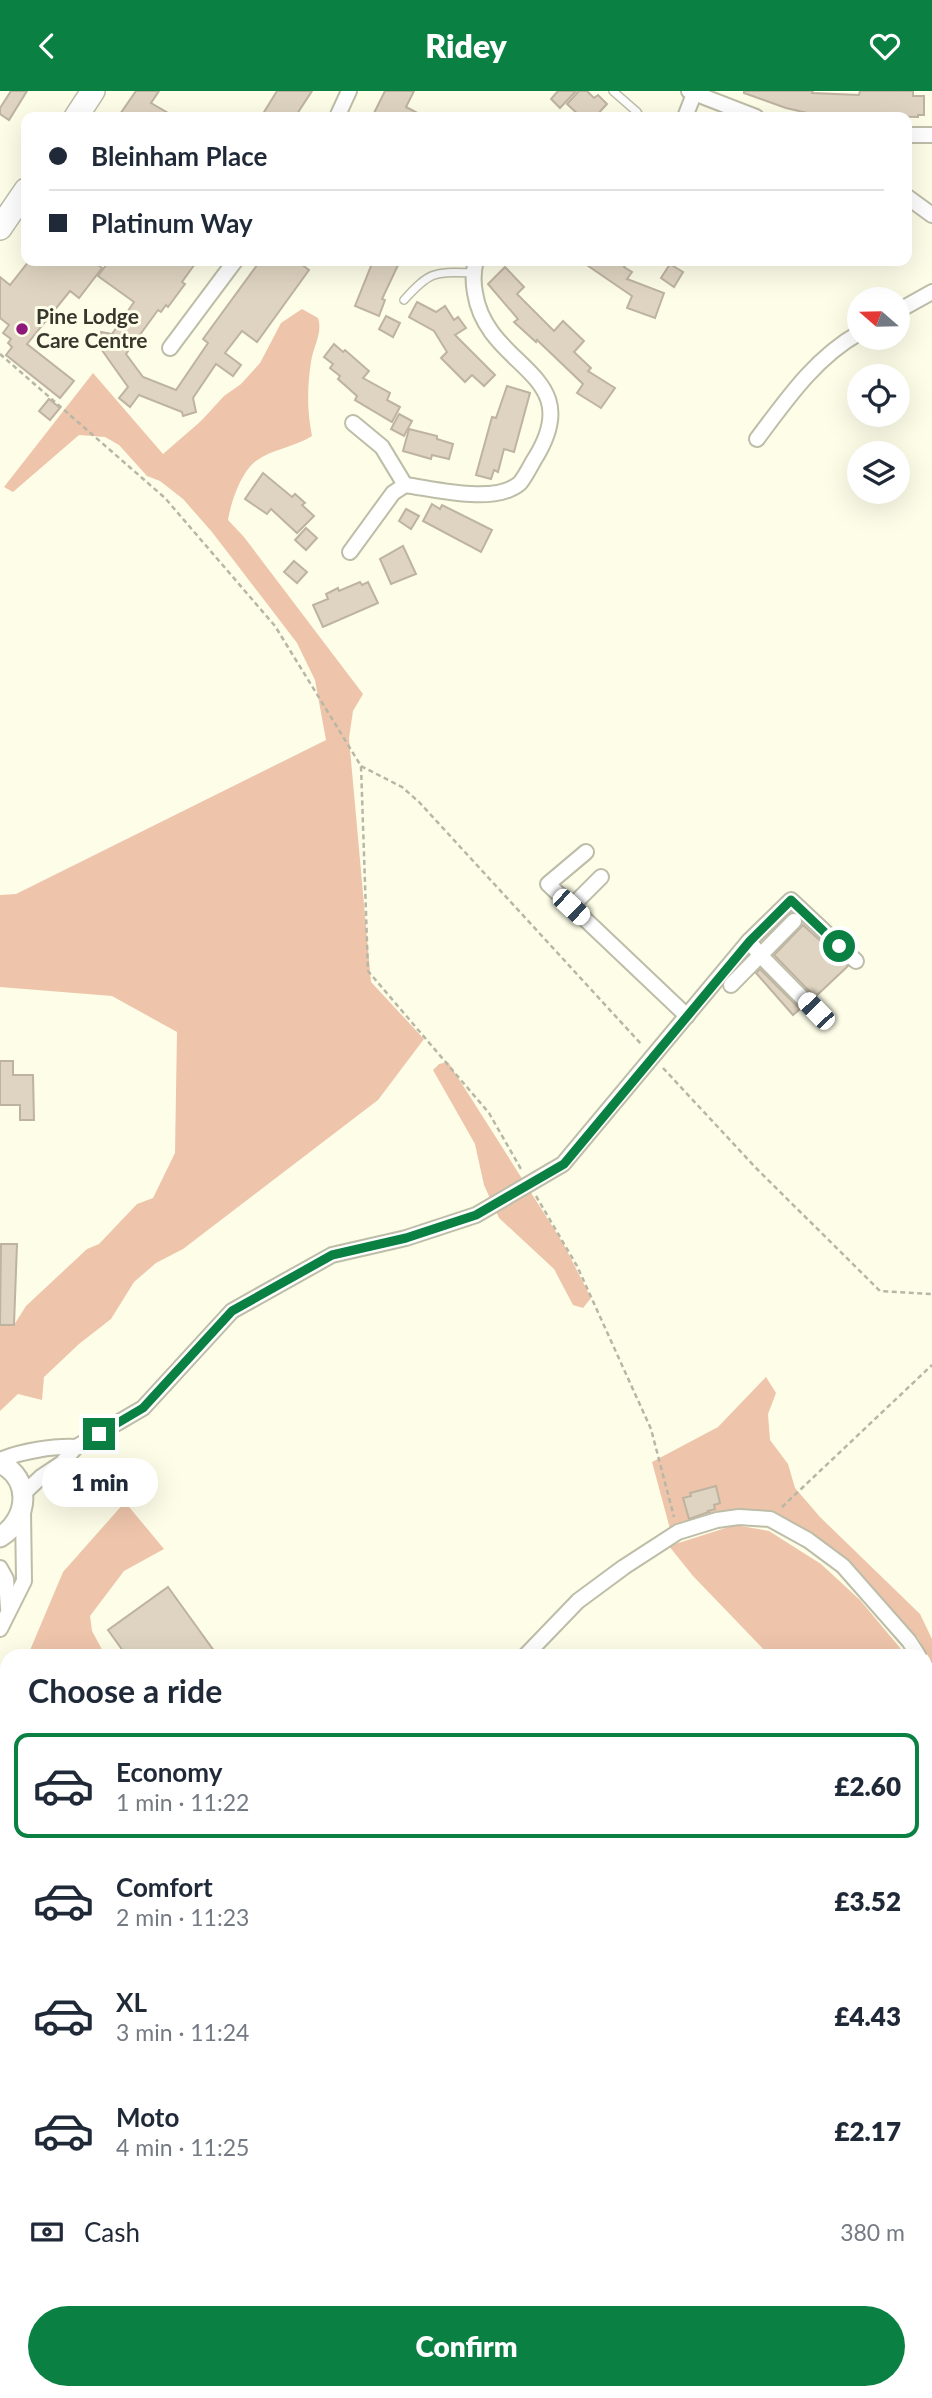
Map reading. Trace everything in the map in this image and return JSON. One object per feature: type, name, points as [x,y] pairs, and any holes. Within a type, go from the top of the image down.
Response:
[{"type":"main road","points":[[79,112],[93,91]]},
{"type":"main road","points":[[3,217],[21,196]]},
{"type":"street","points":[[339,112],[349,91]]},
{"type":"street","points":[[686,112],[691,92],[743,112]]},
{"type":"street","points":[[912,138],[932,135]]},
{"type":"street","points":[[912,200],[932,215]]},
{"type":"street","points":[[170,348],[231,266]]},
{"type":"street","points":[[350,552],[393,493],[405,485],[486,495],[505,491],[520,483],[538,454],[552,417],[550,401],[545,388],[493,337],[486,325],[476,297],[475,267]]},
{"type":"street","points":[[910,304],[932,292]]},
{"type":"street","points":[[757,439],[806,375],[847,340]]},
{"type":"street","points":[[353,423],[382,447],[405,485]]},
{"type":"street","points":[[586,852],[548,884],[687,1016]]},
{"type":"street","points":[[571,907],[601,877]]},
{"type":"street","points":[[0,1537],[12,1529],[19,1518],[23,1500],[41,1477],[62,1463],[76,1447],[143,1408],[232,1311],[332,1255],[406,1238],[476,1215],[564,1164],[750,941],[791,900],[856,961]]},
{"type":"street","points":[[731,985],[794,921]]},
{"type":"street","points":[[750,941],[760,955],[816,1011]]},
{"type":"street","points":[[0,1629],[24,1581],[23,1500],[14,1474],[0,1462],[12,1455],[63,1446],[76,1447]]},
{"type":"street","points":[[532,1649],[578,1601],[678,1532],[717,1520],[739,1517],[770,1519],[808,1540],[843,1566],[914,1649]]},
{"type":"street","points":[[0,1569],[6,1579],[9,1609]]},
{"type":"lane","points":[[613,91],[637,112]]},
{"type":"lane","points":[[404,300],[427,276],[475,267]]},
{"type":"path","points":[[0,354],[165,498],[275,626],[360,766],[368,971],[489,1113],[525,1176]]},
{"type":"path","points":[[360,766],[402,787],[419,802],[643,1046]]},
{"type":"path","points":[[662,1067],[755,1168],[880,1291],[932,1294]]},
{"type":"path","points":[[531,1187],[577,1266],[651,1429],[678,1532]]},
{"type":"path","points":[[770,1519],[932,1365]]},
{"type":"shaded area","points":[[302,309],[318,318],[319,324],[309,381],[308,408],[312,436],[269,454],[251,466],[238,488],[228,520],[244,537],[363,694],[353,711],[349,738],[371,982],[424,1039],[378,1100],[183,1249],[156,1263],[134,1282],[111,1319],[44,1377],[42,1400],[18,1394],[0,1411],[0,1325],[14,1325],[26,1306],[87,1249],[99,1244],[137,1204],[153,1198],[175,1153],[177,1032],[112,996],[0,987],[0,895],[16,894],[326,740],[315,680],[297,643],[212,532],[183,499],[160,481],[147,476],[119,445],[105,437],[79,435],[13,492],[4,487],[93,373],[163,454],[201,421],[224,396],[241,384],[260,363],[281,323]]},
{"type":"shaded area","points":[[448,1062],[563,1243],[591,1298],[583,1308],[573,1305],[554,1269],[499,1218],[484,1185],[475,1144],[433,1070],[439,1064]]},
{"type":"shaded area","points":[[766,1377],[776,1393],[768,1414],[770,1440],[788,1464],[795,1488],[820,1517],[920,1614],[932,1639],[932,1649],[924,1649],[918,1638],[847,1564],[774,1513],[732,1510],[670,1529],[652,1462],[718,1427]],"holes":[[[715,1486],[720,1503],[714,1505],[715,1509],[708,1511],[709,1514],[689,1520],[683,1499]]]},
{"type":"shaded area","points":[[125,1502],[164,1549],[124,1571],[90,1616],[92,1631],[102,1649],[31,1649],[63,1572]]},
{"type":"shaded area","points":[[735,1525],[769,1531],[821,1564],[860,1600],[901,1649],[763,1649],[693,1576],[669,1546]]},
{"type":"building","points":[[11,91],[27,91],[9,120],[0,114],[0,108]]},
{"type":"building","points":[[136,91],[159,91],[151,103],[166,112],[121,112]]},
{"type":"building","points":[[277,91],[312,91],[298,112],[264,112]]},
{"type":"building","points":[[385,91],[414,91],[406,107],[416,112],[374,112]]},
{"type":"building","points":[[558,91],[576,91],[560,108],[551,99]]},
{"type":"building","points":[[579,91],[587,91],[594,98],[598,95],[607,104],[600,112],[576,112],[567,104]]},
{"type":"building","points":[[813,91],[812,93],[859,95],[860,91],[913,91],[913,96],[924,96],[924,115],[912,117],[912,112],[803,112],[744,93]]},
{"type":"building","name":"Pine Lodge Care Centre","points":[[25,266],[102,268],[79,298],[70,291],[27,344],[74,381],[60,398],[6,355],[12,347],[8,343],[11,339],[3,333],[9,325],[0,318],[0,277],[10,285]]},
{"type":"building","points":[[105,266],[193,266],[182,282],[185,284],[168,307],[166,305],[161,312],[158,310],[126,354],[143,377],[176,390],[208,343],[203,339],[256,266],[304,266],[309,270],[257,342],[242,331],[225,353],[241,365],[233,376],[216,364],[193,398],[196,412],[183,416],[182,412],[139,395],[130,407],[119,398],[128,387],[99,346],[101,332],[112,334],[134,302],[98,276]]},
{"type":"building","points":[[371,266],[398,266],[382,299],[385,300],[379,316],[355,306]]},
{"type":"building","points":[[588,266],[625,266],[632,272],[627,279],[664,293],[655,318],[627,308],[632,296]]},
{"type":"building","points":[[669,266],[683,272],[674,287],[661,278]]},
{"type":"building","points":[[505,267],[524,287],[517,294],[554,331],[563,321],[584,341],[574,352],[591,368],[588,371],[615,388],[601,408],[577,393],[583,384],[514,322],[518,319],[488,284]]},
{"type":"building","points":[[417,302],[436,312],[445,306],[454,320],[458,317],[466,328],[455,335],[495,375],[484,386],[472,375],[465,382],[441,358],[447,352],[434,331],[409,317]]},
{"type":"building","points":[[386,316],[400,323],[393,337],[379,329]]},
{"type":"building","points":[[334,344],[369,371],[363,378],[390,393],[387,400],[400,407],[392,422],[355,400],[357,396],[338,379],[340,376],[330,368],[333,364],[324,357]]},
{"type":"building","points":[[507,386],[530,393],[514,452],[504,449],[498,472],[494,470],[491,479],[476,475],[492,417],[496,418]]},
{"type":"building","points":[[49,399],[60,408],[50,420],[39,411]]},
{"type":"building","points":[[399,414],[412,421],[404,436],[391,429]]},
{"type":"building","points":[[409,429],[437,436],[437,439],[453,444],[449,459],[432,455],[431,459],[403,451]]},
{"type":"building","points":[[263,473],[292,497],[295,494],[314,516],[297,533],[271,509],[267,514],[245,499]]},
{"type":"building","points":[[432,504],[440,509],[442,505],[492,530],[481,552],[423,521]]},
{"type":"building","points":[[406,509],[419,516],[411,529],[399,521]]},
{"type":"building","points":[[306,528],[317,538],[306,550],[295,540]]},
{"type":"building","points":[[403,546],[416,574],[391,584],[380,559]]},
{"type":"building","points":[[294,561],[307,572],[297,583],[284,572]]},
{"type":"building","points":[[360,582],[362,585],[368,582],[378,603],[323,627],[313,605],[328,599],[326,594],[338,588],[339,591]]},
{"type":"building","points":[[803,925],[848,966],[815,997],[774,955]]},
{"type":"building","points":[[760,969],[800,1009],[793,1015],[756,973]]},
{"type":"building","points":[[0,1061],[13,1061],[13,1075],[33,1075],[34,1120],[20,1120],[20,1105],[0,1105]]},
{"type":"building","points":[[1,1244],[17,1244],[14,1325],[0,1325]]},
{"type":"building","points":[[716,1486],[720,1503],[714,1505],[715,1509],[689,1519],[683,1498],[691,1496],[690,1493]]},
{"type":"building","points":[[168,1587],[213,1649],[122,1649],[108,1630]]},
{"type":"place","name":"Pine Lodge Care Centre","points":[[22,329]]},
{"type":"route","points":[[99,1434],[143,1408],[232,1311],[332,1255],[406,1238],[476,1215],[564,1164],[750,941],[791,900],[839,946]]}]
